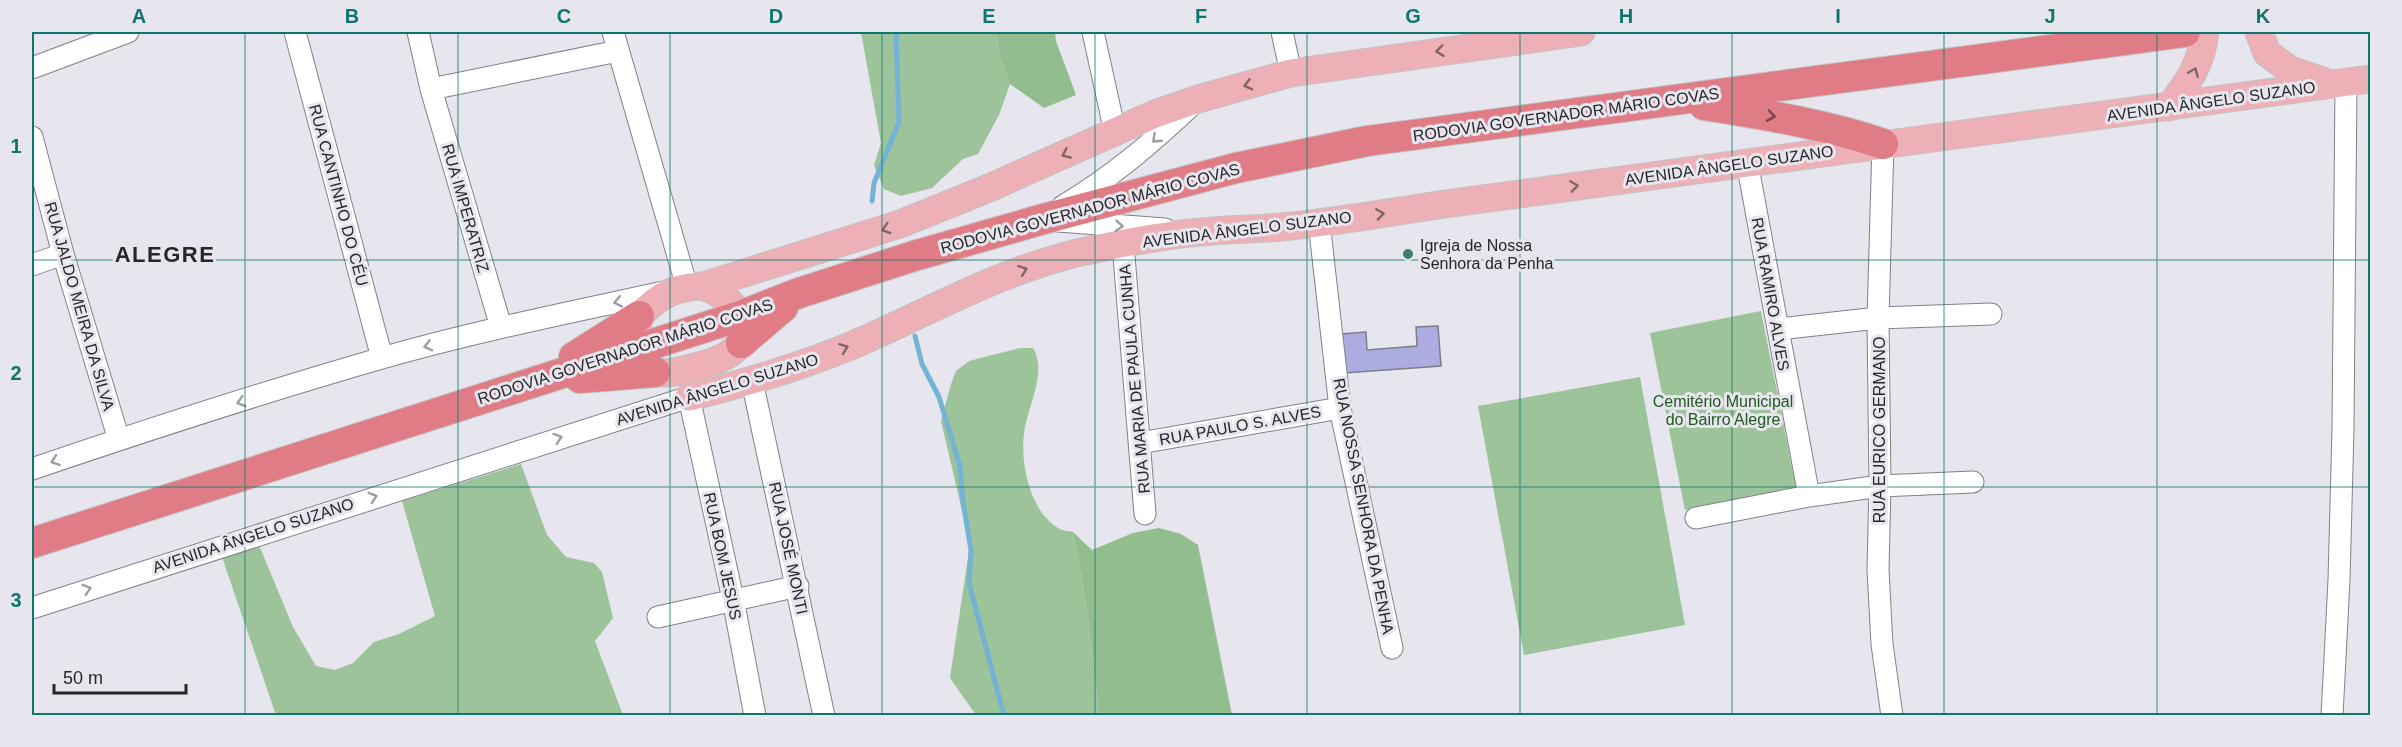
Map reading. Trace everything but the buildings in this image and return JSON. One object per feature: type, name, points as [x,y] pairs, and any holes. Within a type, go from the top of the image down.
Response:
[{"type":"highway","name":"RODOVIA GOVERNADOR MÁRIO COVAS","points":[[32,543],[636,348],[712,303],[800,293],[914,256],[1236,168],[1367,141],[2185,32]]},
{"type":"highway","points":[[1671,100],[1818,125],[1883,144]]},
{"type":"highway","points":[[538,379],[639,316]]},
{"type":"highway","points":[[538,379],[660,373]]},
{"type":"main road","points":[[704,365],[688,397],[643,362],[636,348],[639,316],[655,300],[712,303],[989,188],[1155,114],[1198,99],[1291,74],[1473,39],[1581,32]]},
{"type":"main road","points":[[2169,107],[2190,82],[2203,49],[2205,32]]},
{"type":"main road","points":[[2259,32],[2267,53],[2290,70],[2349,82]]},
{"type":"main road","name":"AVENIDA ÂNGELO SUZANO","points":[[688,397],[752,381],[866,339],[965,292],[1034,266],[1123,244],[1208,231],[1319,222],[1747,162],[2349,82]]},
{"type":"main road","points":[[660,373],[704,365],[720,360],[733,352],[712,303]]},
{"type":"street","points":[[32,68],[128,32]]},
{"type":"street","name":"RUA CANTINHO DO CÉU","points":[[295,32],[382,358]]},
{"type":"street","name":"RUA IMPERATRIZ","points":[[418,32],[431,89],[501,327]]},
{"type":"street","points":[[1093,32],[1115,132]]},
{"type":"street","points":[[1282,32],[1291,74]]},
{"type":"street","points":[[32,469],[382,358],[501,327],[712,303],[616,41],[431,89]]},
{"type":"street","points":[[2332,716],[2339,580],[2349,82]]},
{"type":"street","points":[[1040,220],[1105,179],[1149,146],[1198,99]]},
{"type":"street","name":"RUA JALDO MEIRA DA SILVA","points":[[32,137],[63,254],[119,440]]},
{"type":"street","name":"RUA EURICO GERMANO","points":[[1883,144],[1878,318],[1880,486],[1878,570],[1881,633],[1892,716]]},
{"type":"street","name":"RUA RAMIRO ALVES","points":[[1747,162],[1809,496]]},
{"type":"street","points":[[1040,220],[1208,231]]},
{"type":"street","name":"RUA NOSSA SENHORA DA PENHA","points":[[1319,222],[1340,408],[1392,648]]},
{"type":"street","name":"RUA MARIA DE PAULA CUNHA","points":[[1123,244],[1145,514]]},
{"type":"street","points":[[32,265],[63,254]]},
{"type":"street","points":[[1778,329],[1878,318],[1991,314]]},
{"type":"street","name":"RUA JOSÉ MONTI","points":[[752,381],[798,586],[824,716]]},
{"type":"street","name":"RUA BOM JESUS","points":[[688,397],[755,716]]},
{"type":"street","name":"AVENIDA ÂNGELO SUZANO","points":[[32,608],[688,397]]},
{"type":"street","name":"RUA PAULO S. ALVES","points":[[1140,443],[1340,408]]},
{"type":"street","points":[[1696,518],[1809,496],[1880,486],[1973,482]]},
{"type":"street","points":[[658,617],[798,586]]},
{"type":"green space","points":[[861,32],[996,32],[999,55],[1010,84],[999,115],[978,154],[963,159],[932,188],[901,196],[884,189],[874,165],[881,143]]},
{"type":"green space","points":[[996,32],[1055,32],[1056,41],[1076,95],[1044,108],[1010,84],[999,55]]},
{"type":"green space","name":"Cemitério Municipal do Bairro Alegre","points":[[1761,311],[1796,488],[1685,510],[1650,333]]},
{"type":"green space","points":[[1020,348],[1033,348],[1038,368],[1038,379],[1026,423],[1023,445],[1029,487],[1041,512],[1050,522],[1060,529],[1073,532],[1087,610],[1099,715],[976,715],[950,678],[970,544],[941,421],[956,371],[969,361]]},
{"type":"green space","points":[[1640,377],[1685,625],[1524,655],[1478,406]]},
{"type":"green space","points":[[521,464],[547,535],[566,557],[594,563],[602,572],[613,618],[595,641],[623,715],[276,715],[222,557],[259,545],[293,627],[316,666],[335,670],[353,663],[374,642],[399,634],[435,616],[402,501]]},
{"type":"green space","points":[[1159,528],[1181,534],[1198,545],[1232,715],[1099,715],[1087,610],[1073,532],[1092,550],[1133,533]]},
{"type":"waterway","points":[[872,201],[874,183],[899,122],[896,32]]},
{"type":"waterway","points":[[915,336],[922,364],[939,397],[960,466],[971,550],[969,583],[1004,716]]},
{"type":"place","name":"Igreja de Nossa Senhora da Penha","points":[[1408,254]]},
{"type":"district","name":"ALEGRE","points":[[165,254]]}]
